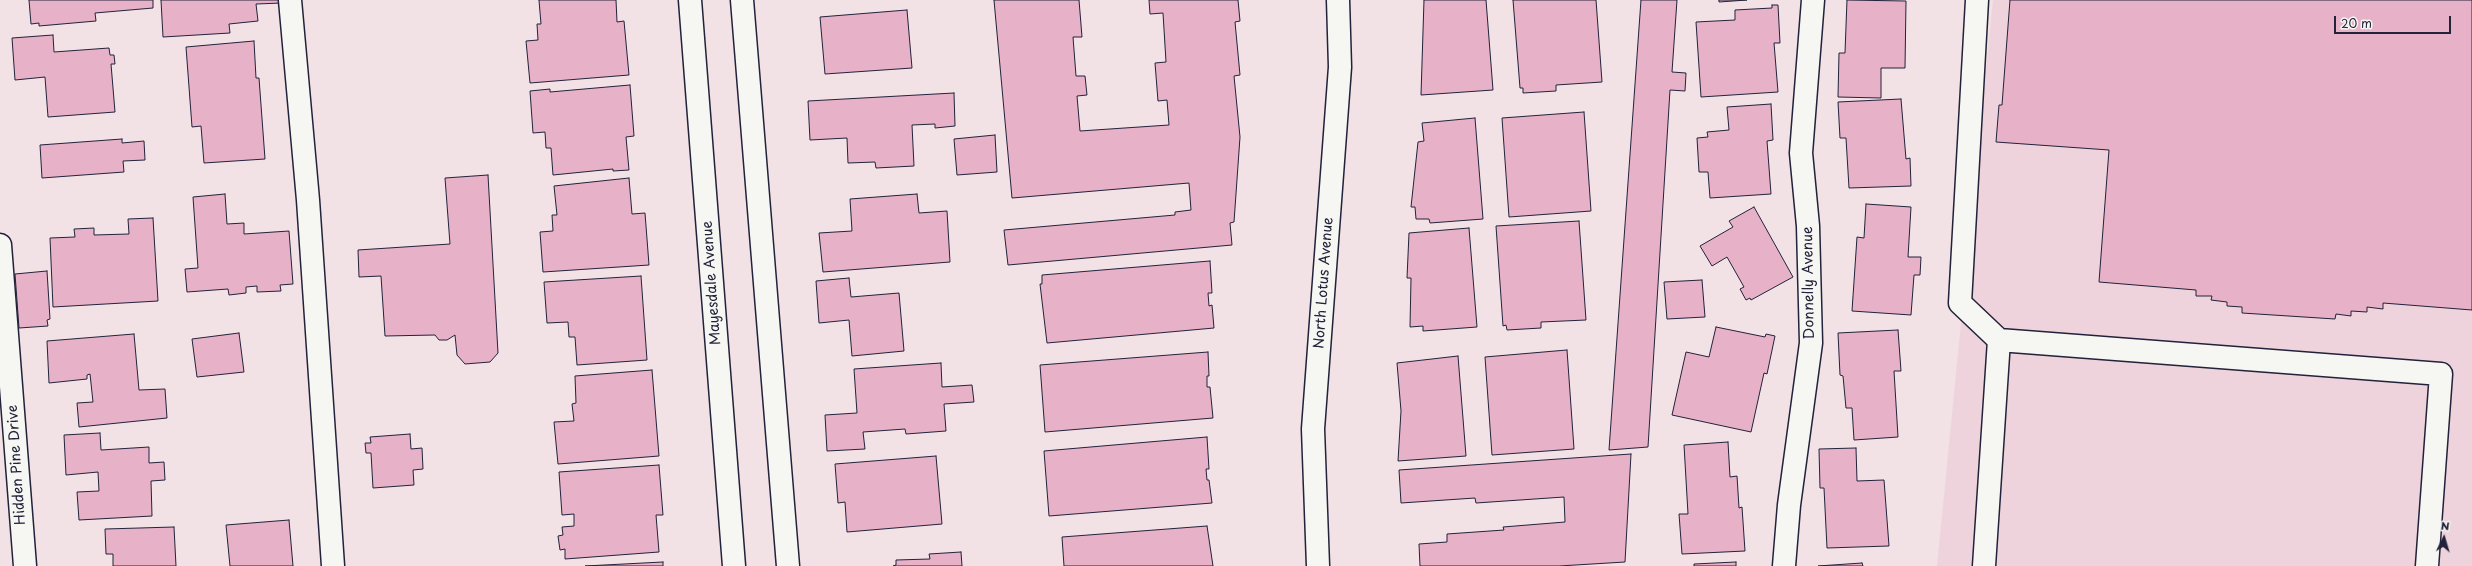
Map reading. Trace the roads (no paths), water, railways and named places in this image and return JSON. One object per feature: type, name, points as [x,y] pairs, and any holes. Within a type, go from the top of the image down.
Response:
[{"type":"street","points":[[290,0],[308,200],[333,566]]},
{"type":"street","name":"Mayesdale Avenue","points":[[690,0],[734,566]]},
{"type":"street","points":[[742,0],[788,566]]},
{"type":"street","name":"North Lotus Avenue","points":[[1318,566],[1313,428],[1340,67],[1338,0]]},
{"type":"street","name":"Donnelly Avenue","points":[[1784,566],[1789,505],[1810,343],[1808,226],[1800,153],[1812,0]]},
{"type":"street","points":[[1977,0],[1960,303],[1999,340],[2442,374],[2427,566]]},
{"type":"street","name":"Hidden Pine Drive","points":[[0,245],[25,566]]},
{"type":"street","points":[[1984,566],[1999,340]]}]
